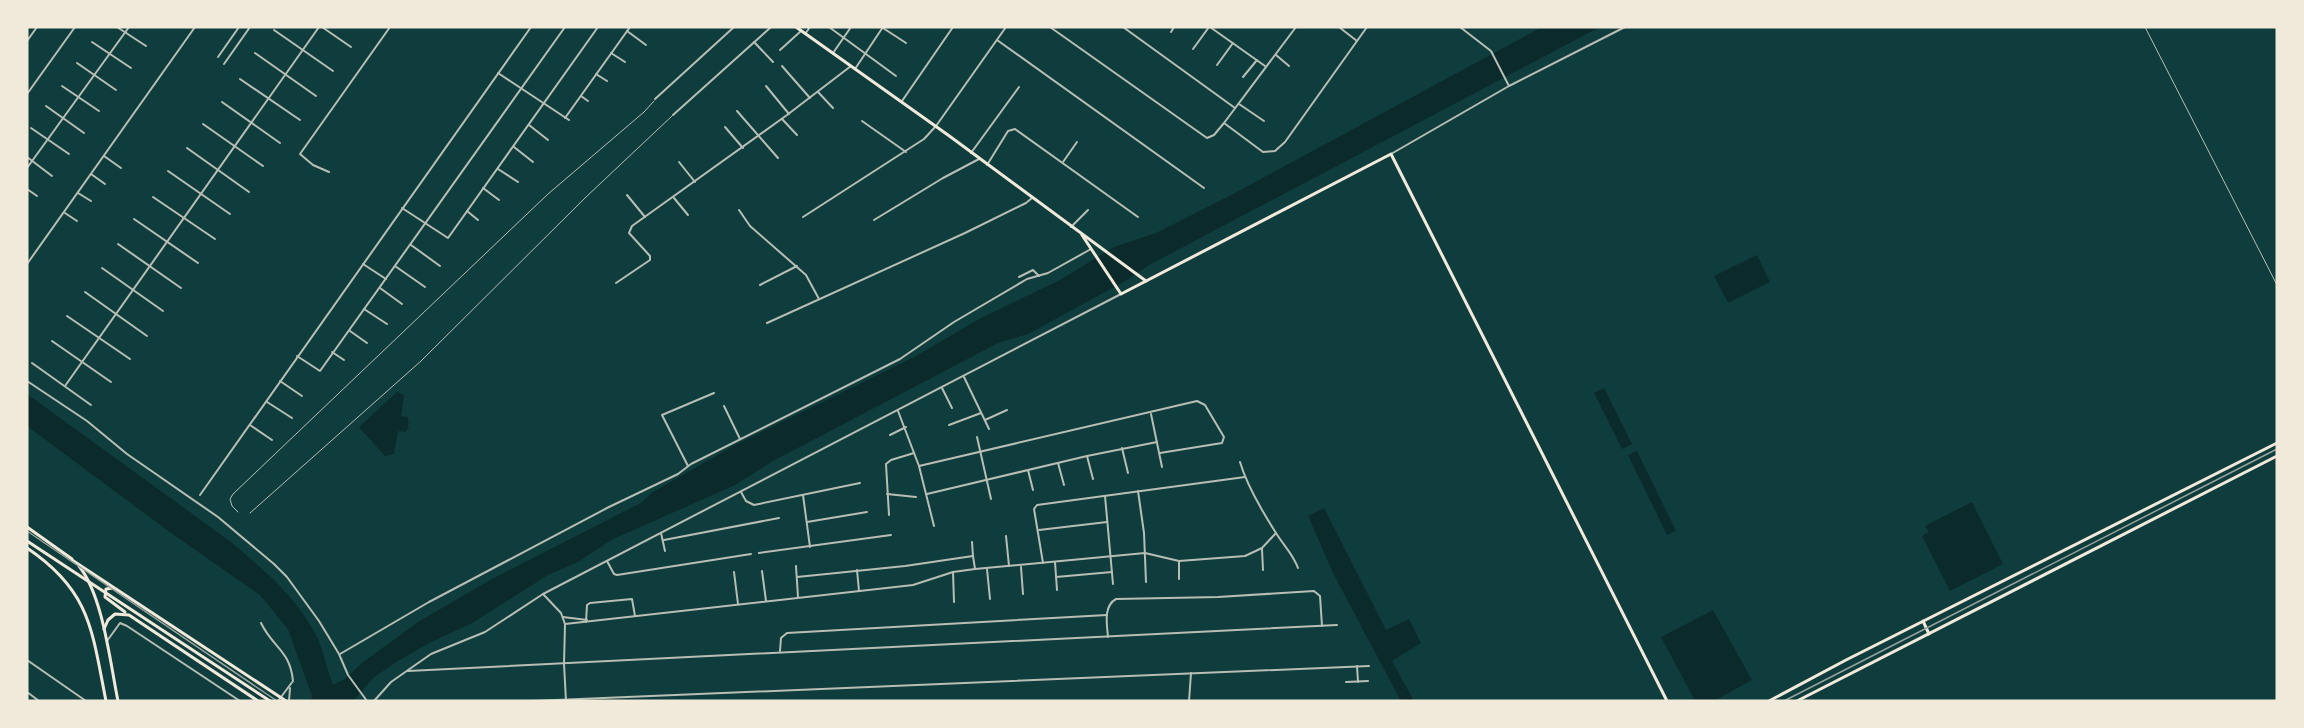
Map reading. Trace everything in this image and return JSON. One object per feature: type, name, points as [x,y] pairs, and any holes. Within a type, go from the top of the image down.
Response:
[{"type":"main road","points":[[796,27],[902,101],[1146,281]]},
{"type":"main road","points":[[1082,235],[1121,294],[1391,154],[1667,701]]},
{"type":"main road","points":[[1769,701],[2277,442]]},
{"type":"main road","points":[[1797,701],[2277,456]]},
{"type":"main road","points":[[27,527],[72,560],[287,701]]},
{"type":"main road","points":[[27,541],[270,701]]},
{"type":"main road","points":[[27,548],[54,568],[69,584],[80,603],[91,631],[105,701]]},
{"type":"main road","points":[[72,560],[90,583],[106,642],[118,701]]},
{"type":"main road","points":[[115,588],[106,589],[105,597],[258,701]]},
{"type":"main road","points":[[103,631],[111,616],[119,612],[129,615]]},
{"type":"main road","points":[[1923,621],[1929,634]]},
{"type":"street","points":[[27,40],[37,27]]},
{"type":"street","points":[[27,94],[75,27]]},
{"type":"street","points":[[117,27],[146,46]]},
{"type":"street","points":[[27,168],[129,27]]},
{"type":"street","points":[[27,264],[195,27]]},
{"type":"street","points":[[218,57],[239,27]]},
{"type":"street","points":[[224,64],[250,27]]},
{"type":"street","points":[[64,386],[321,27],[351,47]]},
{"type":"street","points":[[329,172],[313,165],[300,154],[390,27]]},
{"type":"street","points":[[200,495],[531,27]]},
{"type":"street","points":[[297,356],[320,371],[565,27]]},
{"type":"street","points":[[402,208],[448,238],[598,27]]},
{"type":"street","points":[[565,118],[630,27]]},
{"type":"street","points":[[655,99],[734,27]]},
{"type":"street","points":[[673,115],[771,27]]},
{"type":"street","points":[[780,50],[810,27]]},
{"type":"street","points":[[829,27],[896,76]]},
{"type":"street","points":[[833,53],[851,27]]},
{"type":"street","points":[[616,283],[650,260],[650,256],[629,233],[632,226],[853,68],[865,55],[883,27],[906,43]]},
{"type":"street","points":[[902,101],[953,27]]},
{"type":"street","points":[[803,217],[924,139],[936,126],[1006,27]]},
{"type":"street","points":[[1050,27],[1207,138],[1211,138],[1224,123],[1296,27]]},
{"type":"street","points":[[1123,27],[1235,109]]},
{"type":"street","points":[[1171,32],[1174,27]]},
{"type":"street","points":[[1193,49],[1210,27],[1265,66]]},
{"type":"street","points":[[1339,27],[1357,41]]},
{"type":"street","points":[[1224,123],[1263,152],[1269,153],[1278,149],[1367,27]]},
{"type":"street","points":[[1460,27],[1491,51],[1509,86]]},
{"type":"street","points":[[1391,154],[1509,86],[1625,27]]},
{"type":"street","points":[[274,30],[333,70]]},
{"type":"street","points":[[627,31],[646,45]]},
{"type":"street","points":[[997,40],[1203,188]]},
{"type":"street","points":[[92,42],[131,68]]},
{"type":"street","points":[[754,42],[773,62]]},
{"type":"street","points":[[1217,65],[1233,43]]},
{"type":"street","points":[[255,53],[316,96]]},
{"type":"street","points":[[611,53],[625,62]]},
{"type":"street","points":[[1276,55],[1289,66]]},
{"type":"street","points":[[1243,77],[1257,60]]},
{"type":"street","points":[[77,63],[116,90]]},
{"type":"street","points":[[782,66],[810,98]]},
{"type":"street","points":[[498,73],[569,120]]},
{"type":"street","points":[[596,74],[607,81]]},
{"type":"street","points":[[240,79],[300,120]]},
{"type":"street","points":[[62,86],[99,111]]},
{"type":"street","points":[[766,86],[789,114]]},
{"type":"street","points":[[971,153],[1019,87]]},
{"type":"street","points":[[818,92],[833,108]]},
{"type":"street","points":[[581,96],[588,100]]},
{"type":"street","points":[[222,102],[280,143]]},
{"type":"street","points":[[1239,104],[1264,121]]},
{"type":"street","points":[[46,106],[84,133]]},
{"type":"street","points":[[737,111],[778,158]]},
{"type":"street","points":[[782,119],[797,135]]},
{"type":"street","points":[[862,121],[906,152]]},
{"type":"street","points":[[203,124],[264,166]]},
{"type":"street","points":[[528,125],[548,140]]},
{"type":"street","points":[[725,127],[743,148]]},
{"type":"street","points":[[31,128],[69,154]]},
{"type":"street","points":[[987,165],[1011,128],[1015,129],[1138,217]]},
{"type":"street","points":[[1063,163],[1077,142]]},
{"type":"street","points":[[513,146],[533,162]]},
{"type":"street","points":[[187,148],[249,192]]},
{"type":"street","points":[[104,156],[121,168]]},
{"type":"street","points":[[27,157],[52,176]]},
{"type":"street","points":[[874,220],[979,159]]},
{"type":"street","points":[[679,162],[695,182]]},
{"type":"street","points":[[497,168],[518,182]]},
{"type":"street","points":[[168,171],[230,214]]},
{"type":"street","points":[[91,174],[105,184]]},
{"type":"street","points":[[483,188],[499,200]]},
{"type":"street","points":[[27,189],[37,196]]},
{"type":"street","points":[[78,193],[91,201]]},
{"type":"street","points":[[627,195],[645,217]]},
{"type":"street","points":[[153,197],[215,239]]},
{"type":"street","points":[[674,198],[688,215]]},
{"type":"street","points":[[767,323],[965,233],[1032,198]]},
{"type":"street","points":[[739,210],[750,226],[806,275],[819,299]]},
{"type":"street","points":[[1071,227],[1088,210]]},
{"type":"street","points":[[467,211],[478,220]]},
{"type":"street","points":[[64,212],[77,221]]},
{"type":"street","points":[[134,219],[198,263]]},
{"type":"street","points":[[118,244],[181,288]]},
{"type":"street","points":[[410,244],[440,266]]},
{"type":"street","points":[[339,654],[429,602],[609,507],[678,474],[688,466],[740,439],[900,359],[954,322],[1027,279],[1048,273],[1091,249]]},
{"type":"street","points":[[363,264],[386,279]]},
{"type":"street","points":[[395,266],[425,287]]},
{"type":"street","points":[[760,285],[797,266]]},
{"type":"street","points":[[102,268],[163,311]]},
{"type":"street","points":[[1019,277],[1033,270],[1039,276]]},
{"type":"street","points":[[379,288],[402,304]]},
{"type":"street","points":[[84,292],[147,336]]},
{"type":"street","points":[[374,701],[391,682],[431,654],[485,632],[543,594],[1121,294]]},
{"type":"street","points":[[364,309],[387,324]]},
{"type":"street","points":[[67,316],[130,359]]},
{"type":"street","points":[[349,330],[367,343]]},
{"type":"street","points":[[52,341],[111,382]]},
{"type":"street","points":[[332,352],[344,360]]},
{"type":"street","points":[[32,363],[91,405]]},
{"type":"street","points":[[964,377],[988,429]]},
{"type":"street","points":[[27,381],[87,421],[127,454],[190,496],[266,556],[293,585],[339,654],[348,675],[366,700]]},
{"type":"street","points":[[280,381],[302,396]]},
{"type":"street","points":[[942,388],[952,408]]},
{"type":"street","points":[[688,466],[662,415],[714,393]]},
{"type":"street","points":[[266,401],[292,418]]},
{"type":"street","points":[[919,466],[1200,401],[1205,405],[1224,437],[1222,443],[1160,453]]},
{"type":"street","points":[[724,406],[740,439]]},
{"type":"street","points":[[985,420],[1007,410]]},
{"type":"street","points":[[898,411],[915,453],[934,526]]},
{"type":"street","points":[[949,425],[981,413]]},
{"type":"street","points":[[1150,413],[1162,467]]},
{"type":"street","points":[[249,424],[272,440]]},
{"type":"street","points":[[890,435],[906,428]]},
{"type":"street","points":[[976,437],[991,499]]},
{"type":"street","points":[[927,494],[1122,448],[1157,442]]},
{"type":"street","points":[[1122,448],[1128,473]]},
{"type":"street","points":[[889,515],[886,464],[891,460],[915,453]]},
{"type":"street","points":[[1087,456],[1093,479]]},
{"type":"street","points":[[1240,462],[1245,477],[1276,533],[1290,550],[1298,568]]},
{"type":"street","points":[[1058,463],[1064,485]]},
{"type":"street","points":[[1028,470],[1033,490]]},
{"type":"street","points":[[1043,563],[1034,509],[1037,505],[1245,477]]},
{"type":"street","points":[[741,492],[746,501],[754,505],[860,483]]},
{"type":"street","points":[[1138,491],[1146,582]]},
{"type":"street","points":[[887,494],[916,498]]},
{"type":"street","points":[[803,495],[810,547]]},
{"type":"street","points":[[1105,496],[1113,584]]},
{"type":"street","points":[[807,522],[867,512]]},
{"type":"street","points":[[664,540],[778,518]]},
{"type":"street","points":[[1039,530],[1107,522]]},
{"type":"street","points":[[661,533],[665,551]]},
{"type":"street","points":[[565,624],[918,584],[953,572],[975,569],[1145,553],[1179,561],[1245,556],[1262,548],[1276,533]]},
{"type":"street","points":[[759,553],[891,535]]},
{"type":"street","points":[[1006,536],[1009,566]]},
{"type":"street","points":[[972,542],[975,569]]},
{"type":"street","points":[[1262,548],[1263,570]]},
{"type":"street","points":[[607,561],[614,574],[617,575],[751,554]]},
{"type":"street","points":[[797,577],[973,556]]},
{"type":"street","points":[[1179,561],[1179,579]]},
{"type":"street","points":[[1055,562],[1056,590]]},
{"type":"street","points":[[796,566],[798,597]]},
{"type":"street","points":[[1021,566],[1023,594]]},
{"type":"street","points":[[987,568],[990,598]]},
{"type":"street","points":[[856,570],[859,591]]},
{"type":"street","points":[[762,571],[766,601]]},
{"type":"street","points":[[734,572],[738,604]]},
{"type":"street","points":[[953,572],[954,602]]},
{"type":"street","points":[[1056,577],[1112,572]]},
{"type":"street","points":[[1108,637],[1107,615],[1111,602],[1116,599],[1218,597],[1314,591],[1320,596],[1322,626]]},
{"type":"street","points":[[543,594],[563,617],[565,624],[566,700]]},
{"type":"street","points":[[587,621],[587,605],[590,603],[631,599],[634,601],[635,616]]},
{"type":"street","points":[[780,652],[781,638],[787,633],[1107,615]]},
{"type":"street","points":[[563,617],[587,621]]},
{"type":"street","points":[[106,642],[120,623],[128,626],[240,701]]},
{"type":"street","points":[[261,623],[272,641],[283,650],[291,663],[293,681],[287,701]]},
{"type":"street","points":[[408,671],[1337,625]]},
{"type":"street","points":[[27,660],[86,701]]},
{"type":"street","points":[[1357,666],[1358,682]]},
{"type":"street","points":[[532,701],[1369,666]]},
{"type":"street","points":[[1189,701],[1191,674]]},
{"type":"street","points":[[1346,682],[1368,681]]},
{"type":"street","points":[[278,701],[290,688]]},
{"type":"street","points":[[27,692],[39,701]]},
{"type":"lane","points":[[2145,27],[2277,285]]},
{"type":"lane","points":[[238,512],[232,506],[230,499],[233,494],[548,194],[644,112],[655,99]]},
{"type":"lane","points":[[250,513],[421,361],[586,197],[673,115]]},
{"type":"water","points":[[1542,27],[1600,27],[1149,265],[1125,281],[1028,334],[998,343],[773,461],[735,485],[611,540],[578,562],[548,575],[472,623],[427,644],[398,661],[374,677],[353,701],[311,701],[312,696],[288,629],[260,595],[171,533],[27,426],[27,394],[231,542],[267,574],[300,609],[317,637],[333,685],[345,679],[362,663],[418,622],[492,579],[641,503],[653,492],[735,445],[916,356],[981,318],[1060,280],[1114,247],[1156,233],[1233,194]]},
{"type":"water","points":[[1757,255],[1770,282],[1728,303],[1714,276]]},
{"type":"water","points":[[1604,388],[1632,444],[1622,449],[1594,393]]},
{"type":"water","points":[[397,392],[404,395],[401,416],[408,417],[410,422],[407,423],[409,427],[406,432],[398,431],[394,454],[385,456],[359,427]]},
{"type":"water","points":[[1637,451],[1676,531],[1667,535],[1628,455]]},
{"type":"water","points":[[1972,502],[2003,564],[1950,591],[1922,536],[1929,532],[1925,526]]},
{"type":"water","points":[[1324,508],[1386,630],[1409,619],[1421,643],[1392,661],[1414,701],[1401,701],[1334,575],[1308,516]]},
{"type":"water","points":[[1713,610],[1752,680],[1714,701],[1695,701],[1661,637]]},
{"type":"railway","points":[[1784,701],[2277,449]]},
{"type":"railway","points":[[27,531],[277,701]]}]
